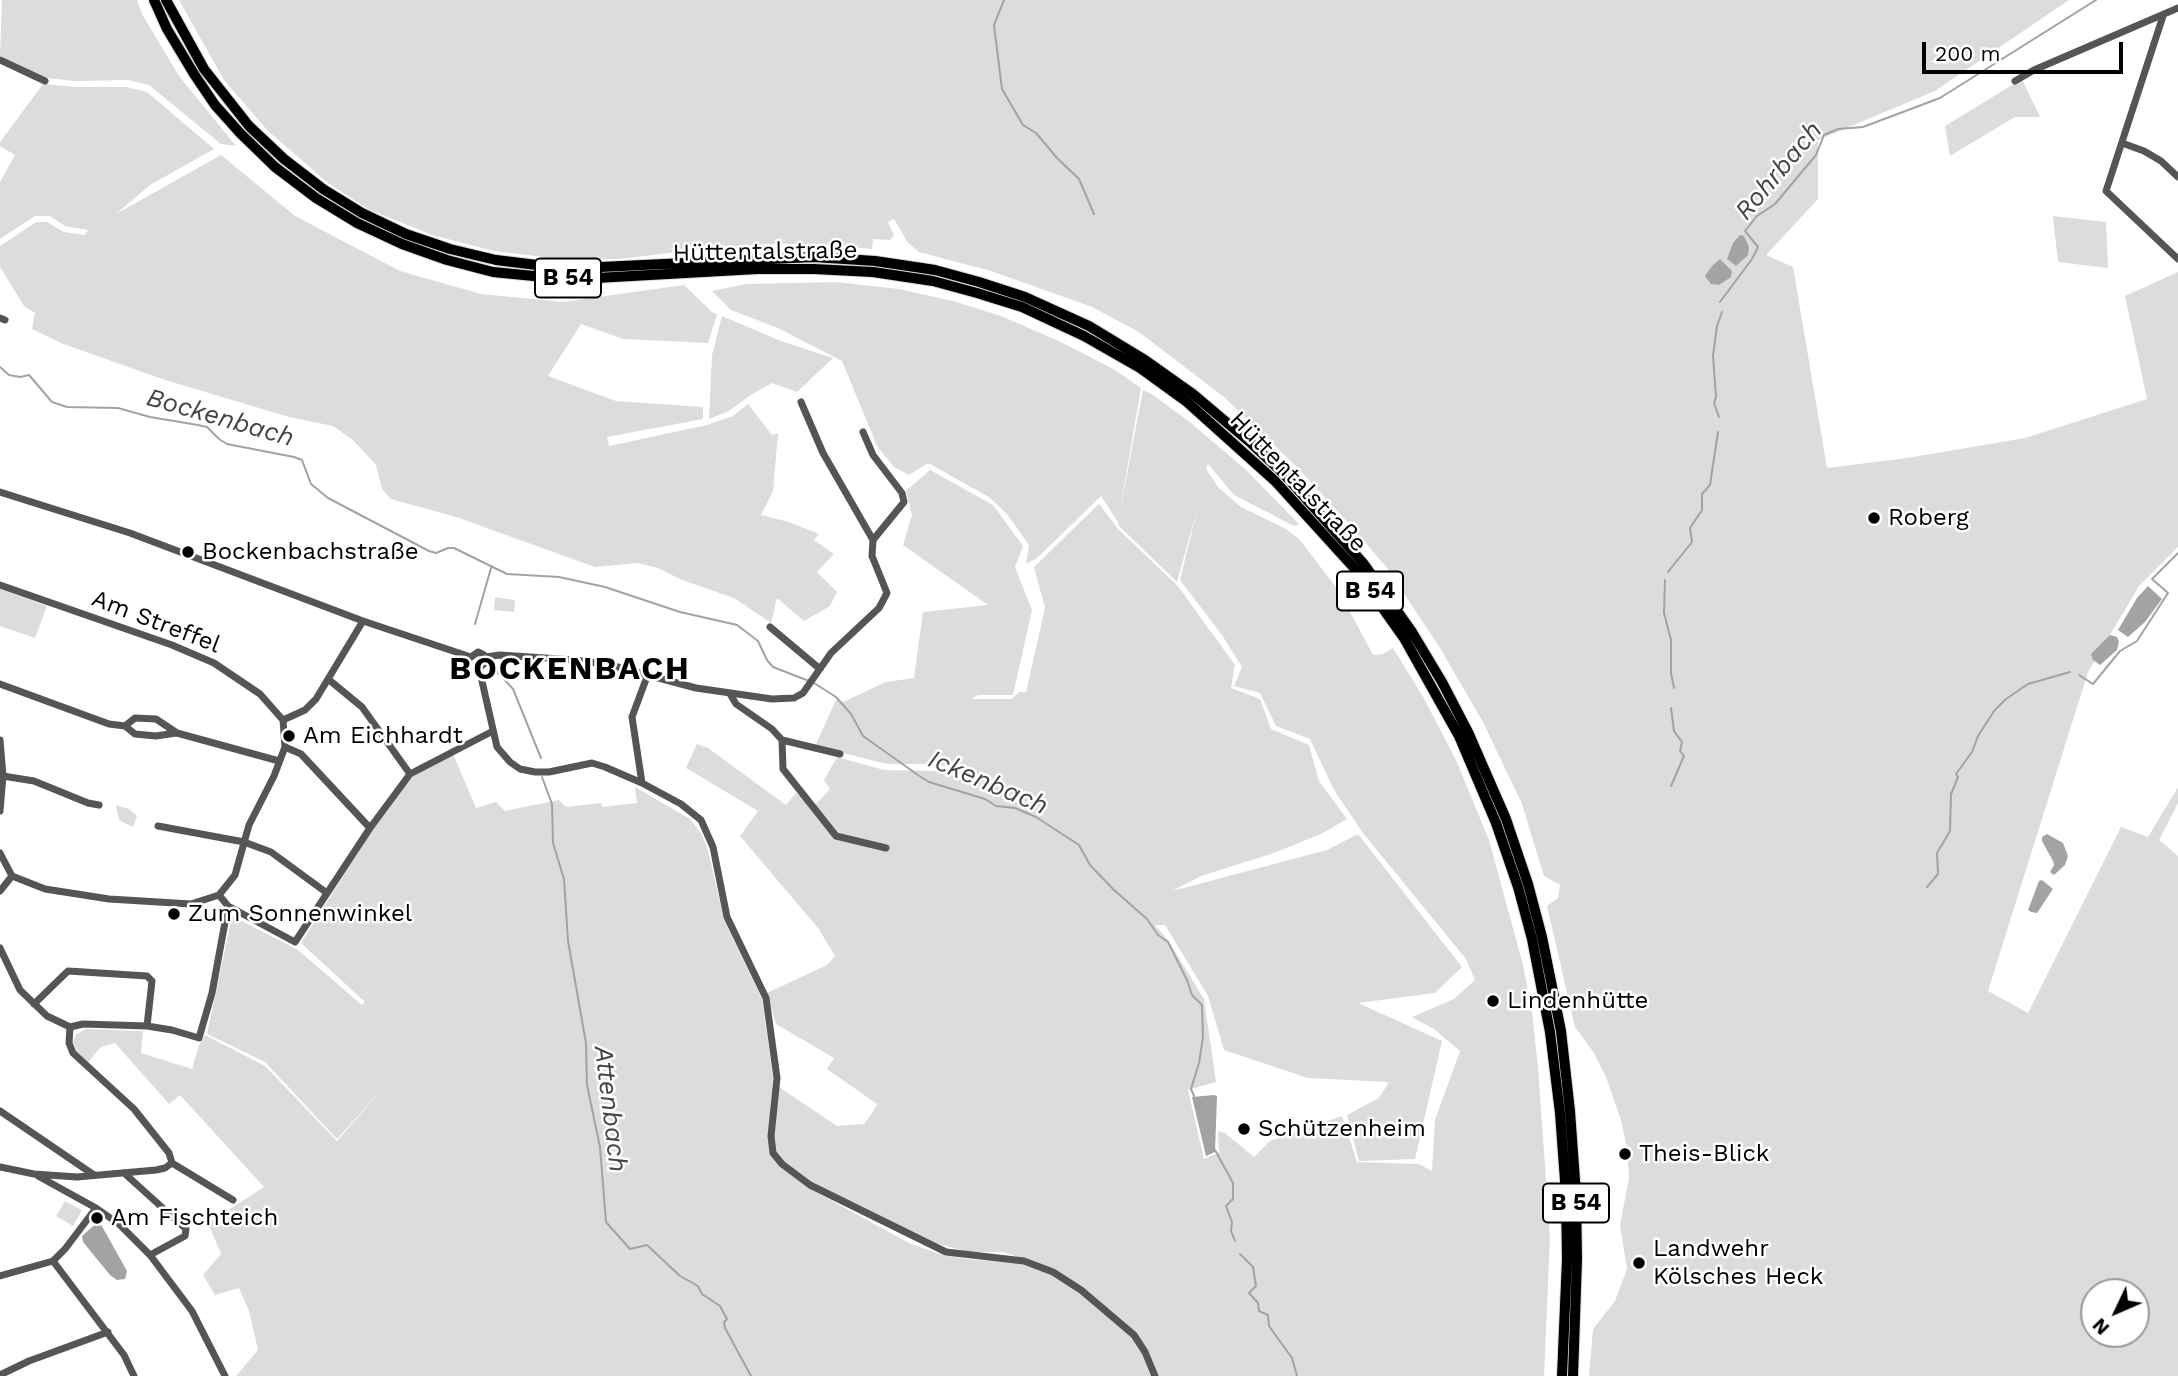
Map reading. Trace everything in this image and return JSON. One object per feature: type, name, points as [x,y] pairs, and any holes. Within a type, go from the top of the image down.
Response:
[{"type":"highway","name":"Hüttentalstraße","points":[[154,0],[167,29],[194,74],[240,133],[275,167],[316,198],[357,223],[402,244],[493,272],[534,276],[578,279],[814,268],[873,272],[933,281],[1022,307],[1084,336],[1140,368],[1187,402],[1275,481],[1355,569],[1404,638],[1459,736],[1496,823],[1537,938]]},
{"type":"highway","name":"Hüttentalstraße","points":[[166,0],[204,69],[248,126],[284,159],[323,189],[362,213],[406,234],[450,249],[496,260],[569,268],[814,257],[875,261],[935,270],[1026,297],[1089,326],[1145,359],[1193,394],[1283,473],[1363,562],[1412,632],[1468,732],[1506,819],[1528,884],[1537,938]]},
{"type":"highway","name":"B 54","points":[[1537,938],[1570,1111],[1577,1259],[1573,1376]]},
{"type":"highway","name":"B 54","points":[[1555,1032],[1566,1194],[1567,1259],[1562,1376]]},
{"type":"street","points":[[2015,81],[2034,70],[2178,8]]},
{"type":"street","points":[[2163,16],[2106,191],[2178,259]]},
{"type":"street","points":[[0,60],[45,81]]},
{"type":"street","points":[[2122,143],[2161,161],[2178,177]]},
{"type":"street","points":[[471,657],[478,652],[485,657],[500,655],[575,660],[610,665],[696,688],[772,699],[794,698],[803,693],[831,653],[871,616],[884,600],[886,586],[872,556],[873,540],[823,453],[801,402]]},
{"type":"street","points":[[863,432],[873,455],[902,493],[904,502],[873,540]]},
{"type":"street","points":[[0,492],[130,533],[363,621],[471,657]]},
{"type":"street","name":"Am Streffel","points":[[0,585],[197,654],[243,680],[283,720]]},
{"type":"street","points":[[0,853],[12,876],[44,889],[109,899],[191,904],[219,895],[235,874],[249,825],[285,747],[283,720],[311,705],[363,621]]},
{"type":"street","points":[[770,627],[820,669]]},
{"type":"street","points":[[471,657],[472,664],[479,668],[497,747],[520,769],[549,772],[592,763],[642,783],[691,810],[701,820],[713,847],[727,918],[766,998],[777,1078],[771,1136],[774,1153],[782,1164],[810,1185],[946,1252],[1024,1261],[1053,1272],[1082,1290],[1133,1335],[1145,1352],[1154,1376]]},
{"type":"street","points":[[479,668],[485,664],[485,657]]},
{"type":"street","points":[[642,783],[632,717],[648,674]]},
{"type":"street","points":[[328,679],[362,708],[410,774]]},
{"type":"street","points":[[0,684],[109,724],[125,726],[135,734],[156,736],[177,733]]},
{"type":"street","points":[[730,694],[736,704],[772,729],[782,740],[840,754]]},
{"type":"street","points":[[125,726],[135,718],[156,719],[177,733],[279,761]]},
{"type":"street","points":[[219,895],[228,906],[295,942],[370,828],[410,774],[493,731]]},
{"type":"street","points":[[0,740],[3,776],[0,811]]},
{"type":"street","points":[[782,740],[783,769],[836,836],[886,848]]},
{"type":"street","points":[[285,747],[301,754],[370,828]]},
{"type":"street","points":[[3,776],[34,781],[99,805]]},
{"type":"street","points":[[158,826],[244,842],[271,852],[327,893]]},
{"type":"street","points":[[0,891],[12,876]]},
{"type":"street","points":[[0,947],[20,990],[47,1016],[70,1027],[83,1024],[146,1026],[199,1038],[212,993],[228,906]]},
{"type":"street","points":[[34,1004],[68,971],[147,976],[152,981],[146,1026]]},
{"type":"street","points":[[70,1027],[69,1043],[73,1053],[134,1109],[170,1153],[172,1163],[233,1200]]},
{"type":"street","points":[[0,1111],[94,1176]]},
{"type":"street","points":[[0,1167],[34,1174],[78,1177],[165,1168],[172,1163]]},
{"type":"street","points":[[124,1173],[186,1229],[185,1236],[150,1255]]},
{"type":"street","points":[[34,1174],[96,1208],[119,1224],[150,1255],[192,1311],[225,1376]]},
{"type":"street","points":[[0,1276],[53,1261],[96,1208]]},
{"type":"street","points":[[53,1261],[108,1332],[134,1376]]},
{"type":"street","points":[[0,1375],[29,1361],[108,1332]]},
{"type":"shaded area","points":[[2,0],[137,0],[142,14],[179,76],[236,146],[221,144],[149,85],[128,80],[75,81],[47,78],[0,56]]},
{"type":"shaded area","points":[[179,0],[2069,0],[1935,91],[1818,140],[1818,199],[1766,255],[1793,267],[1827,468],[2025,438],[2147,399],[2125,296],[2178,272],[2178,547],[2139,586],[2088,672],[1988,991],[2028,1013],[2121,827],[2148,837],[2178,787],[2178,803],[2159,840],[2178,856],[2178,1376],[1589,1376],[1593,1329],[1615,1301],[1627,1269],[1620,1225],[1629,1178],[1627,1148],[1621,1120],[1606,1077],[1594,1053],[1575,1027],[1547,906],[1558,898],[1560,885],[1544,876],[1522,804],[1483,722],[1440,648],[1387,568],[1298,468],[1224,397],[1139,332],[1092,307],[991,271],[919,252],[908,243],[894,219],[888,222],[894,235],[892,238],[873,239],[872,249],[817,244],[772,244],[619,259],[561,259],[494,251],[432,235],[368,209],[328,183],[268,131],[224,80]]},
{"type":"shaded area","points":[[2022,79],[2040,117],[2015,117],[1950,156],[1945,126]]},
{"type":"shaded area","points":[[43,84],[126,87],[147,92],[214,149],[150,185],[116,214],[221,155],[295,216],[400,271],[481,294],[563,302],[684,285],[717,314],[708,343],[623,339],[581,324],[548,376],[616,401],[703,407],[703,419],[607,437],[609,446],[707,425],[733,416],[748,404],[772,435],[778,433],[773,491],[761,515],[819,534],[814,540],[834,554],[817,572],[837,592],[830,606],[804,621],[777,598],[771,623],[734,598],[682,580],[658,568],[638,563],[595,567],[456,517],[391,499],[382,489],[376,465],[354,441],[333,426],[289,417],[162,379],[61,343],[32,329],[35,313],[24,306],[0,267],[0,246],[36,222],[47,222],[64,232],[85,235],[88,230],[65,226],[50,216],[35,216],[0,239],[0,182],[15,155],[0,146],[0,142]]},
{"type":"shaded area","points":[[2053,216],[2106,222],[2108,268],[2058,262]]},
{"type":"shaded area","points":[[1740,235],[1744,236],[1749,247],[1748,255],[1736,266],[1727,259],[1733,243]]},
{"type":"shaded area","points":[[1720,259],[1732,271],[1731,277],[1719,285],[1711,284],[1705,276]]},
{"type":"shaded area","points":[[836,282],[899,289],[953,301],[1001,316],[1061,342],[1115,370],[1141,388],[1119,517],[1143,390],[1191,423],[1246,470],[1299,524],[1292,525],[1234,495],[1208,464],[1206,469],[1219,488],[1241,507],[1286,529],[1299,539],[1339,591],[1373,655],[1383,654],[1393,648],[1422,695],[1456,760],[1489,840],[1523,965],[1532,1011],[1538,1067],[1550,1238],[1544,1376],[236,1376],[258,1350],[249,1311],[239,1288],[215,1295],[203,1275],[221,1254],[208,1223],[264,1187],[180,1095],[169,1104],[115,1043],[101,1047],[88,1062],[77,1052],[73,1042],[75,1035],[86,1029],[143,1031],[141,1053],[192,1069],[205,1035],[265,1066],[337,1141],[383,1088],[337,1139],[265,1062],[207,1034],[232,916],[298,950],[362,1005],[365,1002],[301,943],[373,829],[414,774],[453,754],[476,808],[496,802],[505,811],[559,800],[566,807],[637,803],[635,787],[690,819],[702,835],[708,850],[724,920],[762,999],[773,1078],[768,1139],[773,1139],[779,1087],[837,1126],[864,1124],[877,1104],[827,1069],[834,1058],[776,1024],[767,993],[827,965],[835,956],[818,928],[740,836],[758,811],[686,768],[697,744],[708,748],[786,805],[796,793],[814,806],[830,789],[824,780],[837,757],[884,770],[938,771],[954,775],[957,769],[936,764],[887,764],[815,746],[836,700],[843,702],[886,682],[914,678],[923,612],[988,605],[903,545],[912,515],[906,491],[930,470],[993,505],[1023,546],[1015,567],[1032,610],[1013,695],[978,695],[971,699],[1012,699],[1019,692],[1026,692],[1045,608],[1034,567],[1099,504],[1119,530],[1177,585],[1235,665],[1231,688],[1260,699],[1271,729],[1309,745],[1319,781],[1347,819],[1321,834],[1274,853],[1201,876],[1172,891],[1327,850],[1358,834],[1462,967],[1435,993],[1358,1003],[1442,1041],[1415,1159],[1359,1161],[1347,1115],[1379,1098],[1389,1082],[1308,1078],[1224,1050],[1208,996],[1165,925],[1155,925],[1168,940],[1204,999],[1216,1082],[1188,1090],[1204,1159],[1219,1152],[1218,1131],[1225,1133],[1254,1157],[1270,1141],[1342,1116],[1357,1162],[1419,1164],[1432,1171],[1435,1120],[1460,1051],[1434,1029],[1412,1017],[1454,999],[1475,980],[1466,959],[1363,833],[1334,790],[1310,739],[1276,726],[1260,693],[1234,686],[1242,667],[1222,635],[1180,580],[1197,510],[1177,582],[1118,525],[1101,496],[1037,558],[1026,564],[1029,545],[1007,514],[989,497],[928,463],[909,475],[894,467],[877,446],[842,361],[778,328],[731,310],[712,291],[746,284]],"holes":[[[809,1183],[922,1240],[970,1252],[1003,1252],[1042,1265],[946,1256],[911,1244],[812,1190]]]},
{"type":"shaded area","points":[[722,316],[781,341],[833,358],[797,392],[772,383],[729,411],[709,419],[712,355]]},
{"type":"shaded area","points":[[2148,586],[2162,599],[2145,622],[2128,637],[2118,630],[2137,598]]},
{"type":"shaded area","points":[[0,589],[47,606],[35,638],[0,626]]},
{"type":"shaded area","points":[[495,597],[515,600],[514,612],[494,610]]},
{"type":"shaded area","points":[[2110,635],[2117,637],[2117,650],[2100,665],[2093,660],[2091,654]]},
{"type":"shaded area","points":[[116,805],[129,809],[137,816],[133,827],[119,820]]},
{"type":"shaded area","points":[[2047,834],[2063,843],[2068,856],[2065,865],[2054,875],[2050,872],[2053,861],[2042,841],[2042,837]]},
{"type":"shaded area","points":[[2042,880],[2053,889],[2037,913],[2031,912],[2028,910],[2039,881]]},
{"type":"shaded area","points":[[1217,1096],[1215,1152],[1206,1156],[1192,1097]]},
{"type":"shaded area","points":[[65,1201],[82,1210],[73,1226],[56,1216]]},
{"type":"shaded area","points":[[99,1221],[127,1271],[125,1279],[117,1280],[110,1275],[83,1242],[82,1236]]},
{"type":"waterway","points":[[1004,0],[994,25],[1002,89],[1023,125],[1036,133],[1079,179],[1094,214]]},
{"type":"waterway","name":"Rohrbach","points":[[1720,302],[1758,247],[1745,231],[1757,216],[1775,204],[1816,155],[1824,135],[1838,129],[1863,127],[1940,98],[2096,0]]},
{"type":"waterway","name":"Rohrbach","points":[[1719,417],[1714,403],[1716,397],[1713,356],[1722,312]]},
{"type":"waterway","name":"Bockenbach","points":[[0,367],[9,375],[29,375],[52,402],[67,407],[118,408],[150,417],[207,427],[227,444],[302,460],[311,484],[328,498],[429,551],[436,553],[454,548],[507,574],[559,577],[605,587],[680,612],[737,625],[758,641],[773,667],[809,681]]},
{"type":"waterway","name":"Rohrbach","points":[[1668,572],[1692,542],[1690,528],[1702,510],[1702,494],[1710,485],[1718,432]]},
{"type":"waterway","points":[[2079,675],[2093,684],[2120,651],[2137,641],[2168,593],[2152,579],[2178,553]]},
{"type":"waterway","name":"Attenbach","points":[[475,624],[491,568]]},
{"type":"waterway","name":"Rohrbach","points":[[1665,580],[1664,613],[1671,640],[1674,688]]},
{"type":"waterway","name":"Attenbach","points":[[494,668],[513,689],[541,758]]},
{"type":"waterway","points":[[1927,887],[1938,874],[1937,853],[1950,831],[1951,794],[1958,777],[1956,774],[1972,752],[1978,736],[1994,711],[2028,684],[2070,672]]},
{"type":"waterway","name":"Ickenbach","points":[[814,683],[836,697],[851,714],[863,736],[929,782],[985,799],[996,806],[1015,808],[1036,817],[1079,845],[1090,865],[1168,942],[1192,995],[1202,1005],[1203,1037],[1191,1089],[1194,1096]]},
{"type":"waterway","name":"Rohrbach","points":[[1671,708],[1674,731],[1682,742],[1680,751],[1684,756],[1671,786]]},
{"type":"waterway","name":"Attenbach","points":[[542,777],[552,804],[553,843],[564,879],[568,941],[586,1043],[587,1085],[600,1147],[606,1222],[630,1249],[647,1245],[680,1276],[698,1286],[702,1294],[720,1306],[727,1319],[724,1322],[725,1328],[751,1376]]},
{"type":"waterway","name":"Ickenbach","points":[[1215,1150],[1233,1183],[1233,1199],[1226,1206],[1235,1241]]},
{"type":"waterway","name":"Ickenbach","points":[[1240,1254],[1253,1267],[1256,1286],[1249,1293],[1258,1303],[1259,1311],[1268,1315],[1269,1326],[1292,1358],[1297,1376]]},
{"type":"place","name":"Roberg","points":[[1874,518]]},
{"type":"place","name":"Bockenbachstraße","points":[[188,552]]},
{"type":"place","name":"Am Eichhardt","points":[[289,736]]},
{"type":"place","name":"Zum Sonnenwinkel","points":[[174,914]]},
{"type":"place","name":"Lindenhütte","points":[[1493,1001]]},
{"type":"place","name":"Schützenheim","points":[[1244,1129]]},
{"type":"place","name":"Theis-Blick","points":[[1625,1154]]},
{"type":"place","name":"Am Fischteich","points":[[97,1218]]},
{"type":"place","name":"Landwehr Kölsches Heck","points":[[1639,1263]]},
{"type":"district","name":"BOCKENBACH","points":[[570,670]]}]
